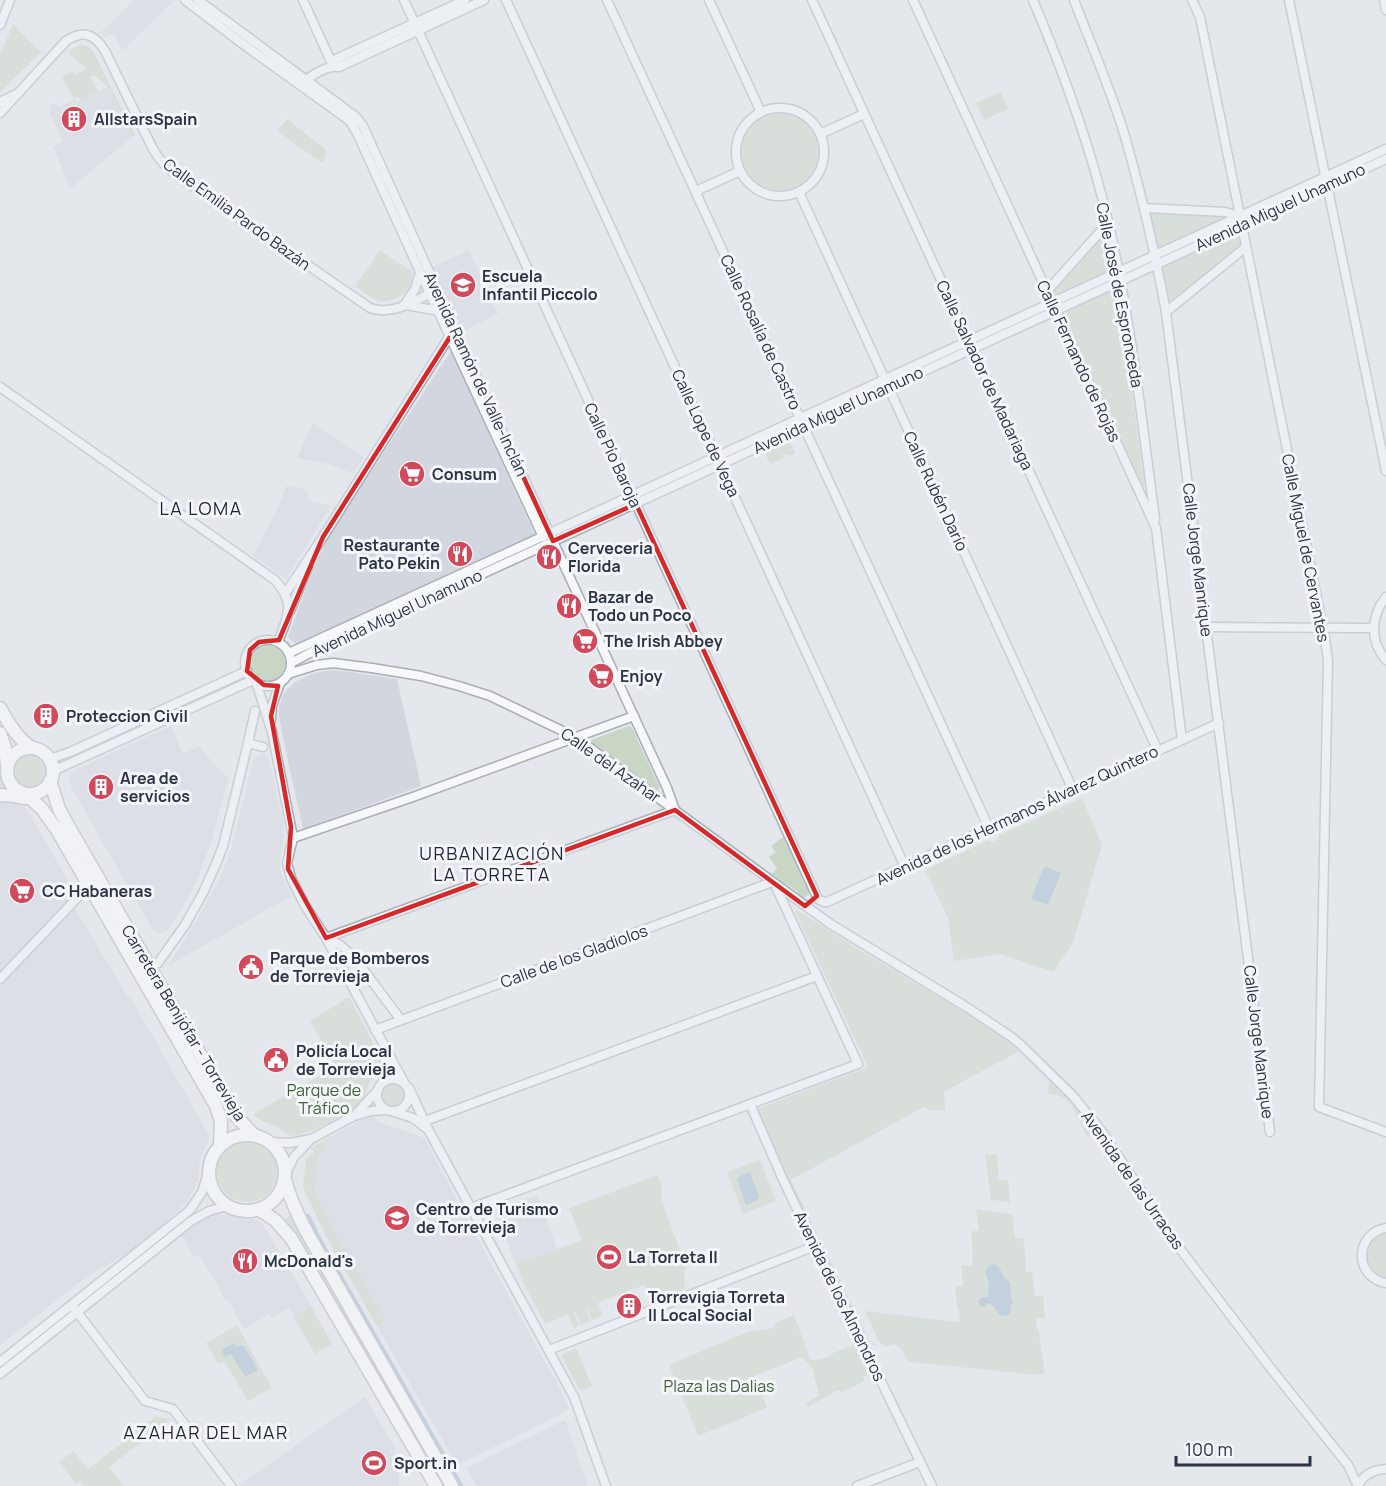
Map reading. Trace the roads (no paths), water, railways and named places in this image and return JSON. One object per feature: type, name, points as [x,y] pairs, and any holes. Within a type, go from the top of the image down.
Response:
[{"type":"main road","points":[[0,708],[25,744],[42,751],[51,771],[46,787],[30,798]]},
{"type":"main road","points":[[0,733],[5,748],[7,777],[4,791]]},
{"type":"main road","points":[[5,770],[14,753],[32,748]]},
{"type":"main road","name":"Carretera Benijófar - Torrevieja","points":[[51,771],[59,810],[236,1116],[254,1135]]},
{"type":"main road","name":"Carretera Benijófar - Torrevieja","points":[[4,791],[16,789],[30,798],[48,816],[57,830],[215,1104],[221,1122],[220,1146]]},
{"type":"main road","points":[[285,1177],[273,1201],[258,1209],[238,1210],[227,1206],[216,1195],[209,1181],[209,1163],[213,1154],[225,1141],[239,1135],[254,1135],[270,1142],[281,1154],[289,1196],[296,1211],[452,1486]]},
{"type":"main road","points":[[258,1209],[282,1226],[294,1244],[436,1486]]},
{"type":"street","points":[[0,25],[10,0]]},
{"type":"street","name":"Avenida Ramón de Valle-Inclán","points":[[185,0],[356,117],[363,126],[433,292],[671,795],[675,810]]},
{"type":"street","name":"Avenida Ramón de Valle-Inclán","points":[[198,0],[350,121],[420,273],[433,292],[439,311],[453,333]]},
{"type":"street","points":[[303,0],[333,66]]},
{"type":"street","name":"Calle Pío Baroja","points":[[404,0],[817,896]]},
{"type":"street","points":[[304,83],[333,66],[339,67],[465,0]]},
{"type":"street","points":[[416,27],[484,0]]},
{"type":"street","name":"Calle Lope de Vega","points":[[506,0],[905,867]]},
{"type":"street","name":"Calle Rosalía de Castro","points":[[608,0],[989,828]]},
{"type":"street","points":[[709,0],[761,112]]},
{"type":"street","name":"Calle Salvador de Madariaga","points":[[812,0],[1158,751]]},
{"type":"street","name":"Calle Fernando de Rojas","points":[[913,0],[1156,528],[1182,740]]},
{"type":"street","name":"Calle José de Espronceda","points":[[1033,0],[1052,44],[1078,117],[1108,224],[1131,340],[1156,528]]},
{"type":"street","name":"Calle Jorge Manrique","points":[[1074,0],[1120,122],[1144,208],[1166,312],[1270,1132]]},
{"type":"street","name":"Calle Miguel de Cervantes","points":[[1192,0],[1200,17],[1328,661],[1319,1107],[1386,1132]]},
{"type":"street","points":[[1289,0],[1386,471]]},
{"type":"street","points":[[1384,0],[1386,10]]},
{"type":"street","name":"Calle Emilia Pardo Bazán","points":[[20,92],[66,41],[80,34],[92,36],[97,39],[105,51],[152,147],[168,169],[370,308],[387,311],[433,292]]},
{"type":"street","points":[[0,112],[20,92]]},
{"type":"street","points":[[0,102],[20,92]]},
{"type":"street","points":[[0,107],[13,99]]},
{"type":"street","points":[[770,109],[790,109],[808,118],[820,134],[823,143],[823,163],[814,180],[799,192],[779,196],[769,195],[752,186],[740,171],[735,154],[738,137],[747,123],[761,112],[770,109]]},
{"type":"street","points":[[820,134],[864,114]]},
{"type":"street","name":"Avenida Miguel Unamuno","points":[[290,658],[1326,181],[1386,149]]},
{"type":"street","name":"Avenida Miguel Unamuno","points":[[1326,181],[1386,159]]},
{"type":"street","points":[[696,191],[740,171]]},
{"type":"street","name":"Calle Rubén Darío","points":[[799,192],[1073,790]]},
{"type":"street","name":"Avenida Miguel Unamuno","points":[[1144,208],[1225,212],[1241,220]]},
{"type":"street","points":[[1047,291],[1108,224]]},
{"type":"street","name":"Avenida Miguel Unamuno","points":[[1166,312],[1246,247]]},
{"type":"street","points":[[420,273],[415,289],[405,305],[439,311]]},
{"type":"street","points":[[285,594],[453,333]]},
{"type":"street","points":[[0,387],[274,580],[285,594],[288,615]]},
{"type":"street","points":[[278,642],[309,564],[323,537]]},
{"type":"street","points":[[1386,597],[1376,612],[1373,628],[1374,640],[1386,660]]},
{"type":"street","points":[[1207,627],[1373,628]]},
{"type":"street","points":[[272,732],[271,711],[280,683],[288,674],[290,658],[283,645],[265,640],[254,645],[245,662],[272,732],[291,827],[288,869],[304,904],[326,938],[574,1397],[606,1486]]},
{"type":"street","name":"Calle del Azahar","points":[[288,674],[317,665],[333,663],[421,676],[490,696],[575,737],[773,883]]},
{"type":"street","points":[[51,771],[70,752],[247,671]]},
{"type":"street","points":[[254,681],[264,686],[280,683]]},
{"type":"street","points":[[51,771],[254,681]]},
{"type":"street","points":[[158,963],[185,925],[203,893],[223,846],[255,711]]},
{"type":"street","points":[[292,838],[634,716]]},
{"type":"street","name":"Avenida de los Hermanos Álvarez Quintero","points":[[817,896],[821,901],[827,902],[1219,723]]},
{"type":"street","points":[[248,743],[263,747]]},
{"type":"street","points":[[326,938],[675,810]]},
{"type":"street","points":[[471,1208],[858,1064],[773,883]]},
{"type":"street","name":"Avenida de las Urracas","points":[[773,883],[857,940],[1004,1031],[1073,1096],[1107,1138],[1177,1245],[1351,1469],[1358,1486]]},
{"type":"street","name":"Calle de los Gladiolos","points":[[375,1030],[773,883]]},
{"type":"street","points":[[0,979],[81,894]]},
{"type":"street","points":[[805,906],[817,896]]},
{"type":"street","points":[[326,938],[340,945],[353,956],[401,1020]]},
{"type":"street","points":[[425,1121],[818,976]]},
{"type":"street","points":[[354,1116],[367,1104],[383,1082],[387,1069],[382,1042]]},
{"type":"street","points":[[270,1142],[290,1143],[311,1139],[354,1116],[372,1111],[400,1110],[410,1098],[407,1086],[402,1080],[392,1078],[383,1082]]},
{"type":"street","points":[[377,1090],[379,1104],[388,1111],[413,1118],[429,1131]]},
{"type":"street","name":"Avenida de los Almendros","points":[[750,1104],[784,1182],[932,1486]]},
{"type":"street","points":[[285,1177],[294,1157],[311,1139]]},
{"type":"street","points":[[0,1374],[190,1210],[202,1192],[208,1173]]},
{"type":"street","points":[[0,1362],[75,1309],[191,1221],[209,1211],[227,1206]]},
{"type":"street","points":[[1386,1228],[1373,1233],[1367,1239],[1361,1255],[1366,1271],[1372,1278],[1386,1283]]},
{"type":"street","points":[[549,1350],[815,1246]]},
{"type":"street","points":[[75,1309],[145,1401],[173,1409],[231,1486]]},
{"type":"street","points":[[857,1486],[920,1462]]},
{"type":"street","name":"Avenida de las Urracas","points":[[1351,1469],[1365,1476]]},
{"type":"street","points":[[1358,1486],[1365,1476],[1375,1470],[1386,1469]]},
{"type":"water","points":[[1044,866],[1061,873],[1048,905],[1031,899]]},
{"type":"water","points":[[750,1172],[759,1197],[756,1201],[746,1205],[737,1179]]},
{"type":"water","points":[[994,1264],[999,1267],[1010,1283],[1013,1303],[1010,1305],[1010,1313],[1006,1316],[999,1315],[989,1303],[984,1307],[978,1302],[981,1297],[988,1297],[989,1283],[985,1272],[989,1266]]},
{"type":"water","points":[[234,1343],[237,1347],[244,1346],[258,1370],[245,1377],[231,1354],[225,1357],[221,1350]]},
{"type":"waterway","points":[[308,1215],[462,1486]]},
{"type":"place","name":"AllstarsSpain","points":[[74,119]]},
{"type":"place","name":"Escuela Infantil Piccolo","points":[[463,285]]},
{"type":"place","name":"Consum","points":[[412,474]]},
{"type":"place","name":"Restaurante Pato Pekin","points":[[460,554]]},
{"type":"place","name":"Cerveceria Florida","points":[[549,557]]},
{"type":"place","name":"Bazar de Todo un Poco","points":[[569,606]]},
{"type":"place","name":"The Irish Abbey","points":[[585,641]]},
{"type":"place","name":"Enjoy","points":[[601,676]]},
{"type":"place","name":"Proteccion Civil","points":[[46,716]]},
{"type":"place","name":"Area de servicios","points":[[101,787]]},
{"type":"place","name":"CC Habaneras","points":[[22,891]]},
{"type":"place","name":"Parque de Bomberos de Torrevieja","points":[[251,967]]},
{"type":"place","name":"Policía Local de Torrevieja","points":[[276,1060]]},
{"type":"place","name":"Centro de Turismo de Torrevieja","points":[[397,1218]]},
{"type":"place","name":"La Torreta II","points":[[609,1257]]},
{"type":"place","name":"McDonald's","points":[[245,1261]]},
{"type":"place","name":"Torrevigia Torreta II Local Social","points":[[629,1306]]},
{"type":"place","name":"Sport.in","points":[[374,1463]]},
{"type":"district","name":"LA LOMA","points":[[201,508]]},
{"type":"district","name":"URBANIZACIÓN LA TORRETA","points":[[492,863]]},
{"type":"district","name":"AZAHAR DEL MAR","points":[[206,1432]]},
{"type":"park label","name":"Parque de Tráfico","points":[[324,1099]]},
{"type":"park label","name":"Plaza las Dalias","points":[[719,1386]]}]
